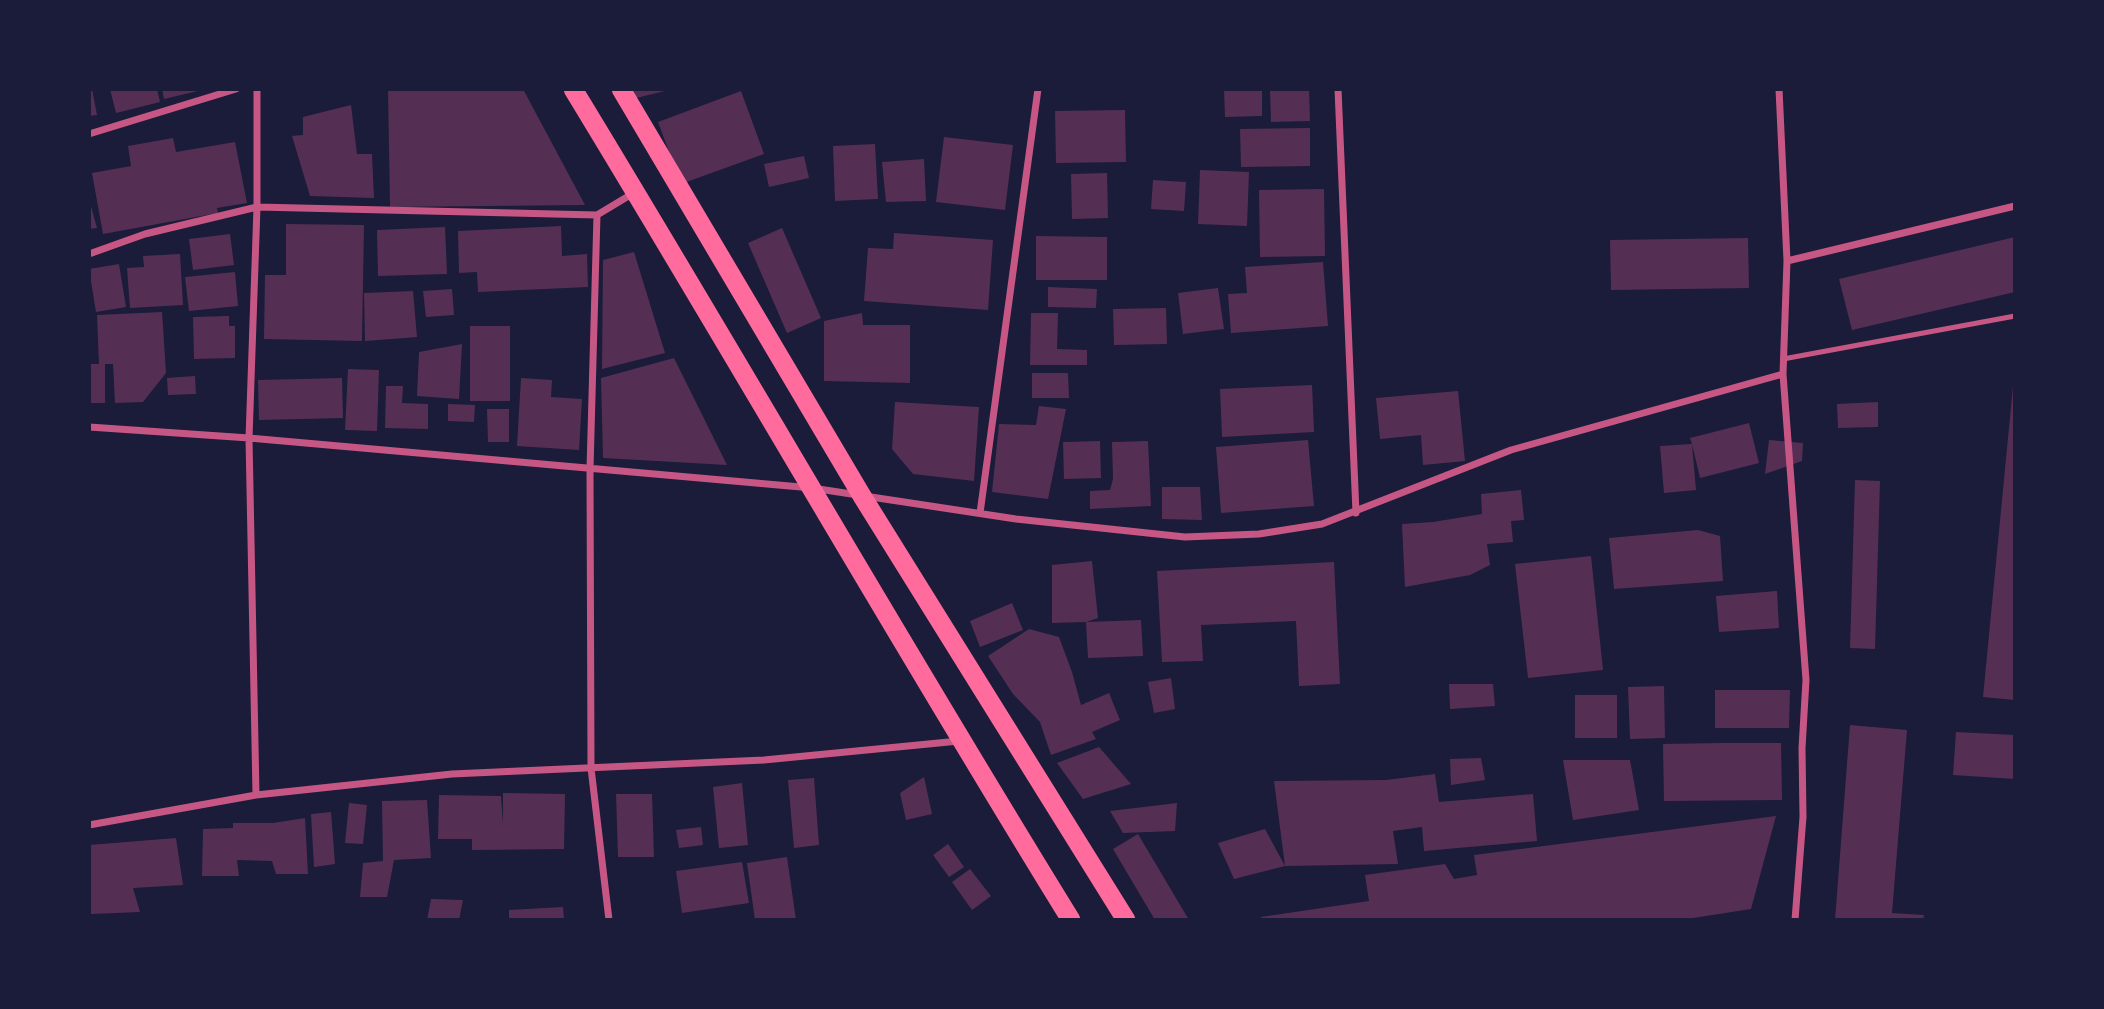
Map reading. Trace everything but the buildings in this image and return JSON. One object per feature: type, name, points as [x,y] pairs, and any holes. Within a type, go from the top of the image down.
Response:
[{"type":"highway","points":[[573,89],[961,741],[1071,920]]},
{"type":"highway","points":[[621,89],[862,496],[1126,920]]},
{"type":"street","points":[[89,134],[236,89]]},
{"type":"street","points":[[256,795],[249,438],[257,207],[257,89]]},
{"type":"street","points":[[980,513],[1038,89]]},
{"type":"street","points":[[1338,89],[1356,513]]},
{"type":"street","points":[[1779,89],[1787,261],[1783,374],[1806,680],[1802,748],[1803,817],[1795,920]]},
{"type":"street","points":[[89,254],[145,234],[257,207],[597,215],[635,192]]},
{"type":"street","points":[[1787,261],[2015,206]]},
{"type":"street","points":[[597,215],[590,468],[592,768],[609,920]]},
{"type":"street","points":[[89,427],[249,438],[812,488],[980,513],[1185,537],[1259,534],[1322,524],[1356,513],[1511,450],[1783,374]]},
{"type":"street","points":[[89,825],[256,795],[452,774],[764,760],[961,741]]},
{"type":"lane","points":[[1783,359],[2015,316]]}]
